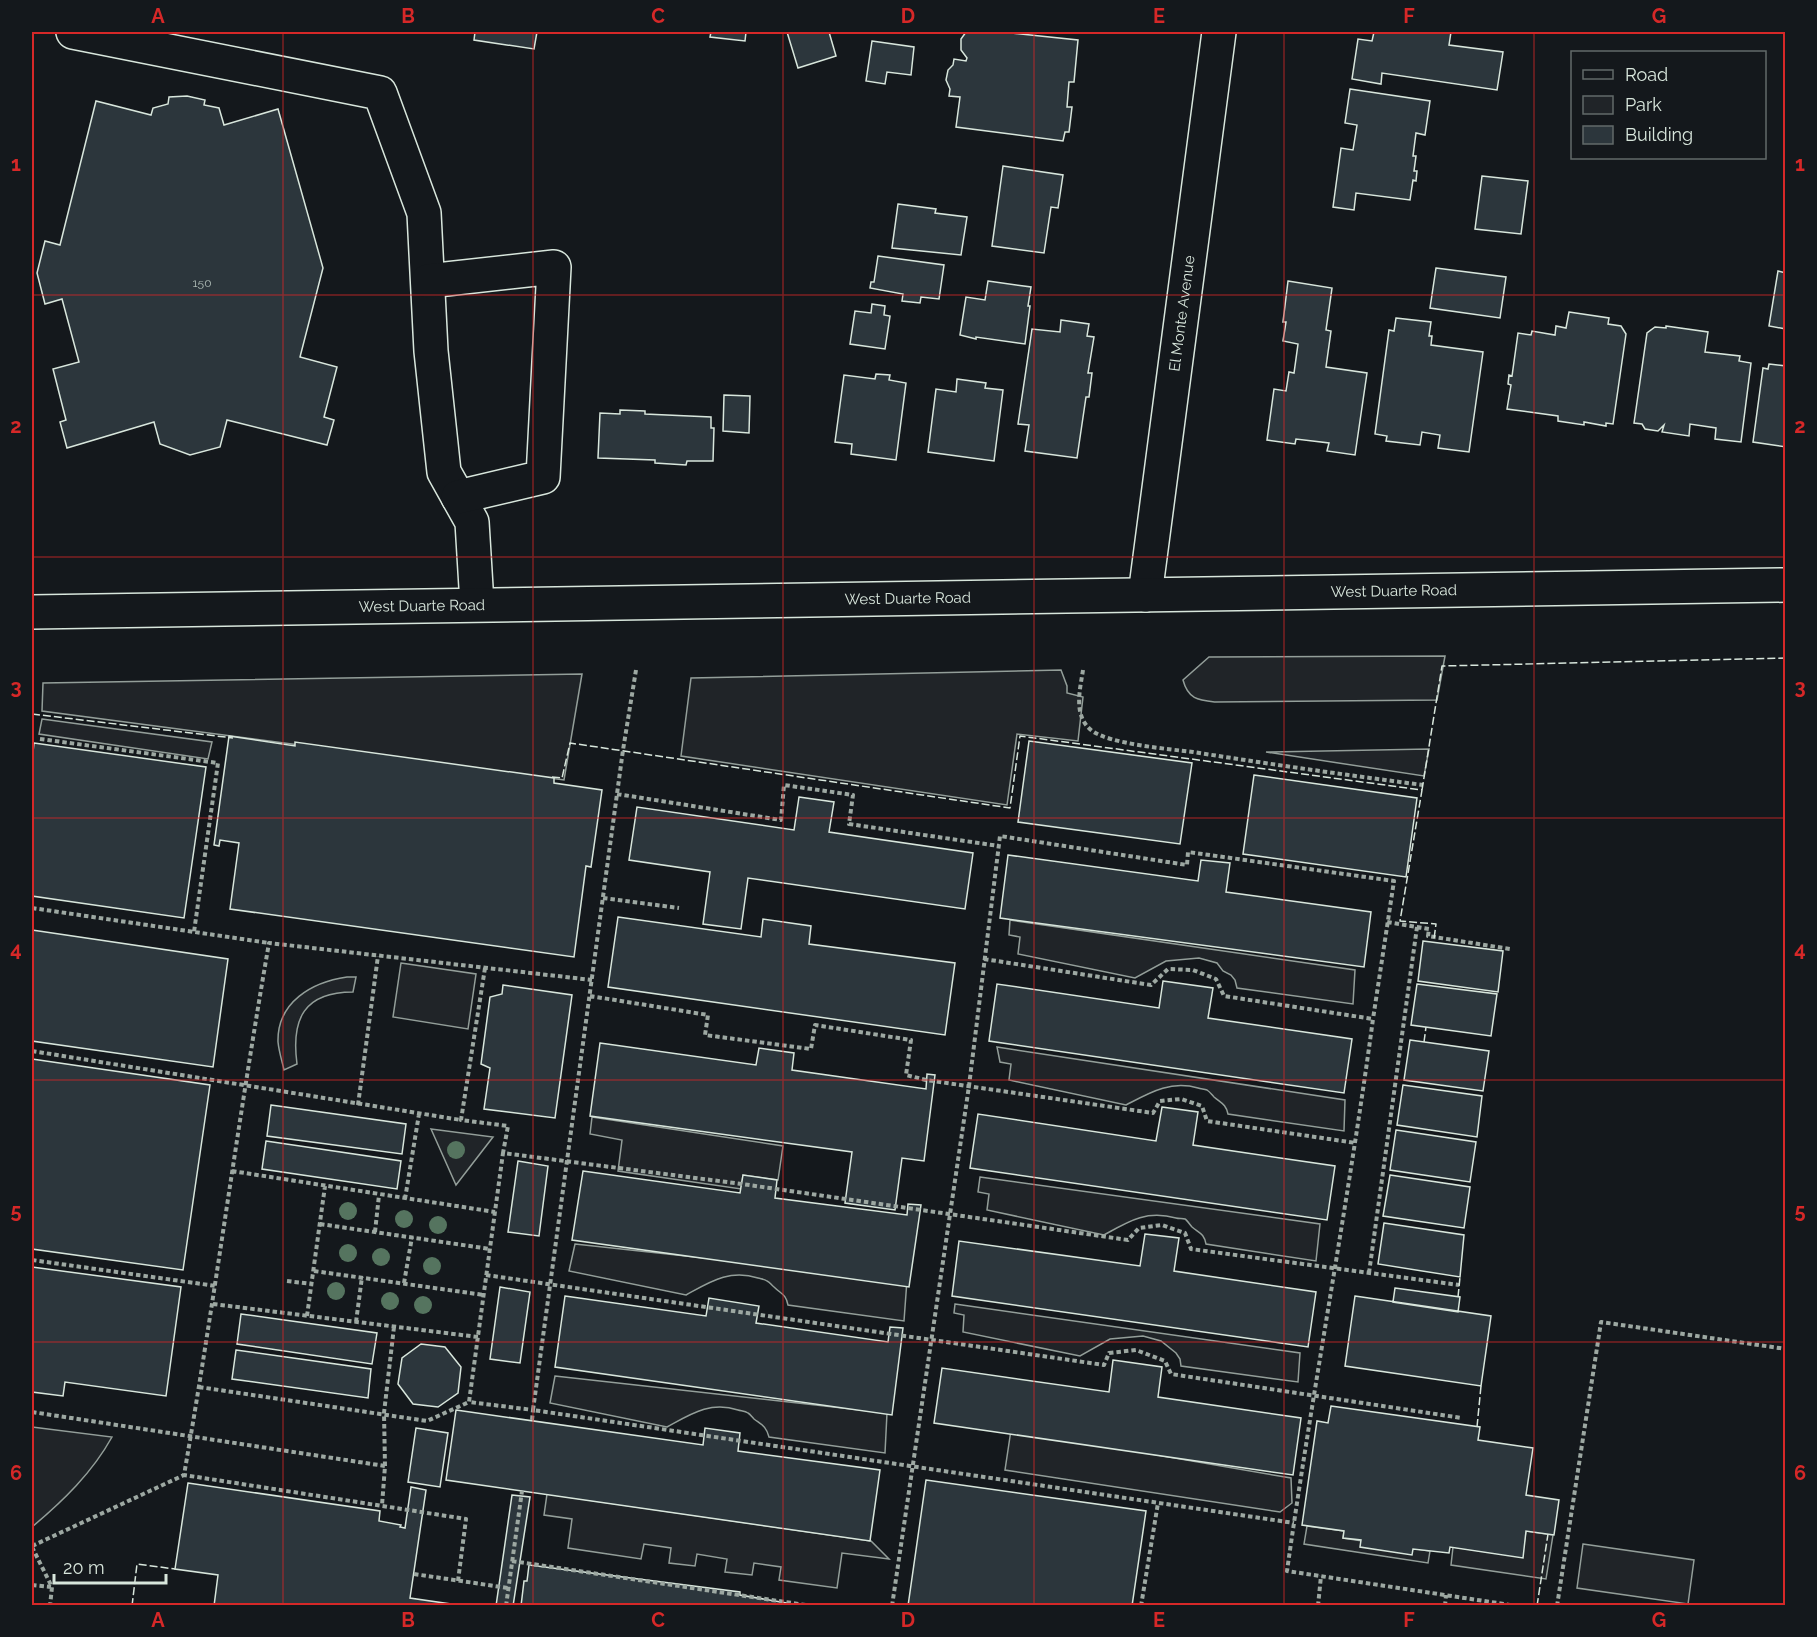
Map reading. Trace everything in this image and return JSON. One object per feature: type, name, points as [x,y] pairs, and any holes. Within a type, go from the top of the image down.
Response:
[{"type":"main road","points":[[73,32],[380,93],[424,213],[431,351],[444,472],[472,522],[477,604]]},
{"type":"main road","name":"El Monte Avenue","points":[[1145,595],[1219,32]]},
{"type":"main road","points":[[428,281],[554,267],[543,477],[458,497]]},
{"type":"main road","name":"West Duarte Road","points":[[32,612],[1785,585]]},
{"type":"path","points":[[531,1420],[636,670]]},
{"type":"path","points":[[1083,670],[1078,706],[1084,722],[1092,730],[1105,737],[1165,748],[1423,785]]},
{"type":"path","points":[[40,739],[218,763],[194,932]]},
{"type":"path","points":[[617,794],[781,820],[784,785],[853,795],[849,824],[999,846]]},
{"type":"path","points":[[892,1605],[969,1086],[1000,837],[1186,865],[1188,852],[1394,881],[1356,1143],[1336,1270],[1312,1395],[1287,1571],[1517,1605]]},
{"type":"path","points":[[603,898],[679,908]]},
{"type":"path","points":[[32,908],[269,943],[592,980]]},
{"type":"path","points":[[1387,922],[1429,929],[1428,936],[1510,949]]},
{"type":"path","points":[[1369,1273],[1417,927]]},
{"type":"path","points":[[184,1475],[216,1286],[244,1087],[269,943]]},
{"type":"path","points":[[357,1105],[378,956]]},
{"type":"path","points":[[984,959],[1151,985],[1168,969],[1193,970],[1216,979],[1224,996],[1373,1019]]},
{"type":"path","points":[[461,1120],[485,968]]},
{"type":"path","points":[[590,996],[708,1015],[705,1035],[811,1049],[815,1025],[911,1040],[906,1075],[926,1080],[1153,1113],[1160,1101],[1181,1099],[1202,1106],[1207,1121],[1356,1143]]},
{"type":"path","points":[[32,1052],[357,1105],[508,1126],[469,1402]]},
{"type":"path","points":[[405,1199],[419,1114]]},
{"type":"path","points":[[503,1153],[742,1184],[1128,1240],[1139,1228],[1162,1225],[1185,1233],[1191,1249],[1459,1285]]},
{"type":"path","points":[[232,1171],[495,1212]]},
{"type":"path","points":[[307,1316],[325,1186]]},
{"type":"path","points":[[375,1232],[379,1195]]},
{"type":"path","points":[[320,1224],[490,1249]]},
{"type":"path","points":[[404,1283],[412,1237]]},
{"type":"path","points":[[32,1260],[216,1286]]},
{"type":"path","points":[[314,1271],[484,1295]]},
{"type":"path","points":[[486,1275],[1104,1365],[1109,1353],[1136,1350],[1165,1361],[1171,1374],[1462,1418]]},
{"type":"path","points":[[356,1322],[362,1277]]},
{"type":"path","points":[[287,1281],[312,1284]]},
{"type":"path","points":[[213,1304],[478,1337]]},
{"type":"path","points":[[1557,1605],[1601,1322],[1785,1349]]},
{"type":"path","points":[[382,1505],[385,1466],[384,1413],[394,1327]]},
{"type":"path","points":[[199,1387],[428,1421],[469,1402],[1294,1523]]},
{"type":"path","points":[[32,1412],[385,1466]]},
{"type":"path","points":[[50,1605],[52,1587],[32,1547],[184,1475],[466,1519],[458,1581]]},
{"type":"path","points":[[506,1605],[522,1491]]},
{"type":"path","points":[[1141,1605],[1158,1503]]},
{"type":"path","points":[[512,1561],[812,1605]]},
{"type":"path","points":[[414,1574],[508,1588]]},
{"type":"path","points":[[1318,1605],[1322,1576]]},
{"type":"path","points":[[32,1585],[52,1587]]},
{"type":"path","points":[[1445,1605],[1446,1595]]},
{"type":"green space","points":[[1445,656],[1437,700],[1215,702],[1191,695],[1183,680],[1209,657]]},
{"type":"green space","points":[[1061,670],[1067,693],[1083,697],[1078,741],[1017,734],[1007,805],[681,756],[691,678]]},
{"type":"green space","points":[[582,674],[564,780],[42,711],[43,683]]},
{"type":"green space","points":[[42,719],[212,742],[208,759],[39,734]]},
{"type":"green space","points":[[1429,749],[1424,776],[1266,752]]},
{"type":"green space","points":[[1010,920],[1355,970],[1353,1004],[1237,988],[1231,975],[1223,971],[1217,963],[1199,958],[1166,961],[1135,978],[1018,954],[1020,937],[1009,935]]},
{"type":"green space","points":[[401,963],[476,974],[468,1029],[393,1017]]},
{"type":"green space","points":[[347,977],[356,977],[353,992],[336,993],[323,997],[304,1011],[296,1034],[297,1064],[284,1070],[278,1042],[279,1028],[290,1005],[310,989]]},
{"type":"green space","points":[[997,1047],[1345,1100],[1344,1131],[1228,1114],[1225,1106],[1207,1090],[1188,1086],[1160,1089],[1126,1105],[1009,1080],[1011,1064],[1000,1062]]},
{"type":"green space","points":[[592,1117],[783,1146],[778,1180],[743,1175],[741,1189],[618,1171],[622,1140],[590,1134]]},
{"type":"green space","points":[[431,1129],[493,1137],[456,1185]]},
{"type":"green space","points":[[980,1177],[1320,1224],[1316,1261],[1206,1244],[1203,1235],[1187,1220],[1165,1216],[1138,1218],[1104,1235],[987,1210],[989,1194],[978,1192]]},
{"type":"green space","points":[[575,1244],[907,1280],[904,1321],[788,1305],[785,1296],[769,1282],[748,1276],[720,1278],[686,1295],[569,1271]]},
{"type":"green space","points":[[955,1304],[1300,1353],[1298,1382],[1181,1366],[1176,1353],[1161,1341],[1143,1336],[1110,1339],[1080,1356],[963,1332],[964,1315],[954,1313]]},
{"type":"green space","points":[[555,1376],[887,1413],[885,1453],[769,1437],[765,1428],[749,1413],[728,1408],[701,1410],[667,1427],[550,1403]]},
{"type":"green space","points":[[32,1427],[112,1437],[76,1486],[32,1527]]},
{"type":"green space","points":[[1011,1430],[1291,1478],[1292,1503],[1280,1512],[1005,1470]]},
{"type":"green space","points":[[547,1494],[871,1541],[889,1559],[842,1553],[837,1588],[779,1580],[781,1567],[754,1563],[752,1575],[725,1572],[727,1559],[697,1554],[695,1566],[669,1563],[671,1548],[644,1544],[641,1559],[568,1548],[572,1519],[544,1515]]},
{"type":"green space","points":[[1307,1526],[1344,1531],[1343,1538],[1430,1551],[1428,1563],[1304,1544]]},
{"type":"green space","points":[[1526,1531],[1553,1535],[1546,1579],[1451,1565],[1453,1547],[1522,1557]]},
{"type":"green space","points":[[1583,1544],[1694,1560],[1688,1604],[1577,1588]]},
{"type":"building","points":[[475,32],[537,32],[534,49],[474,40]]},
{"type":"building","points":[[711,32],[746,32],[745,41],[710,37]]},
{"type":"building","points":[[787,32],[829,32],[836,56],[798,68]]},
{"type":"building","points":[[966,32],[1002,32],[1078,40],[1074,82],[1069,82],[1067,107],[1072,107],[1069,132],[1065,132],[1063,141],[956,127],[960,97],[949,96],[950,89],[946,80],[954,59],[966,61],[967,58],[961,50],[961,39]]},
{"type":"building","points":[[1374,32],[1451,32],[1449,45],[1503,52],[1497,90],[1382,73],[1381,84],[1352,79],[1358,39],[1372,41]]},
{"type":"building","points":[[872,41],[914,47],[911,75],[887,72],[885,84],[866,81]]},
{"type":"building","points":[[1350,89],[1430,101],[1425,135],[1416,133],[1413,156],[1416,156],[1414,171],[1417,171],[1410,200],[1356,193],[1354,210],[1333,207],[1341,148],[1353,150],[1357,125],[1345,123]]},
{"type":"building","points":[[187,96],[205,100],[204,105],[219,108],[224,125],[278,109],[323,268],[300,357],[337,367],[324,417],[334,420],[327,445],[227,420],[220,447],[190,455],[160,444],[154,422],[67,448],[60,422],[66,420],[53,369],[79,362],[62,299],[45,304],[37,273],[45,241],[60,245],[96,101],[151,115],[153,108],[168,104],[169,97]]},
{"type":"building","points":[[1003,166],[1063,175],[1058,208],[1051,207],[1044,253],[992,246]]},
{"type":"building","points":[[1482,176],[1528,181],[1521,234],[1475,229]]},
{"type":"building","points":[[898,204],[936,209],[935,213],[967,217],[961,255],[892,248]]},
{"type":"building","points":[[878,256],[944,265],[939,299],[921,297],[920,303],[902,301],[903,294],[870,288],[871,282],[874,282]]},
{"type":"building","points":[[1436,268],[1506,277],[1500,318],[1430,308]]},
{"type":"building","points":[[1778,271],[1786,273],[1786,329],[1769,326]]},
{"type":"building","points":[[988,281],[1031,287],[1025,344],[960,335],[966,297],[985,300]]},
{"type":"building","points":[[1288,281],[1332,288],[1326,330],[1331,331],[1326,367],[1367,373],[1355,455],[1327,451],[1329,443],[1296,439],[1295,444],[1267,440],[1274,389],[1286,391],[1289,372],[1294,373],[1298,344],[1283,341]]},
{"type":"building","points":[[872,304],[885,306],[884,315],[890,316],[885,349],[850,344],[855,311],[871,313]]},
{"type":"building","points":[[1569,312],[1609,318],[1608,324],[1621,326],[1626,334],[1613,424],[1606,423],[1606,426],[1584,422],[1584,425],[1558,421],[1558,416],[1507,409],[1511,385],[1508,384],[1509,375],[1512,376],[1518,333],[1531,335],[1532,331],[1555,335],[1556,326],[1566,328]]},
{"type":"building","points":[[1396,318],[1431,322],[1429,336],[1432,336],[1431,345],[1483,352],[1469,452],[1438,448],[1440,435],[1422,432],[1420,445],[1386,441],[1387,436],[1375,434],[1389,330],[1394,331]]},
{"type":"building","points":[[1061,320],[1089,324],[1087,336],[1094,337],[1088,373],[1092,373],[1089,397],[1086,397],[1077,458],[1025,451],[1029,425],[1018,424],[1032,329],[1060,332]]},
{"type":"building","points":[[1666,326],[1708,332],[1705,352],[1740,356],[1739,361],[1751,363],[1741,442],[1715,439],[1716,428],[1690,424],[1689,436],[1662,432],[1664,425],[1658,431],[1645,429],[1642,424],[1634,423],[1647,333],[1655,327],[1666,328]]},
{"type":"building","points":[[1769,364],[1786,366],[1786,447],[1753,442],[1763,368],[1768,369]]},
{"type":"building","points":[[876,374],[890,375],[889,380],[906,383],[896,460],[851,454],[852,444],[835,442],[844,375],[875,379]]},
{"type":"building","points":[[957,379],[986,383],[985,388],[1003,390],[994,461],[928,452],[936,389],[956,392]]},
{"type":"building","points":[[724,395],[750,396],[749,433],[723,431]]},
{"type":"building","points":[[620,410],[645,411],[645,414],[711,417],[711,428],[714,428],[713,461],[687,461],[686,465],[655,463],[655,460],[598,458],[600,413],[620,414]]},
{"type":"building","points":[[229,736],[295,746],[295,742],[554,778],[554,783],[602,790],[591,867],[586,866],[574,957],[230,909],[239,843],[220,840],[219,846],[214,845]]},
{"type":"building","points":[[1029,741],[1192,763],[1180,844],[1018,822]]},
{"type":"building","points":[[34,743],[206,767],[184,918],[32,896]]},
{"type":"building","points":[[1254,775],[1417,798],[1406,877],[1243,854]]},
{"type":"building","points":[[799,797],[834,802],[829,832],[973,853],[965,909],[748,878],[741,929],[703,924],[710,872],[629,860],[637,807],[794,830]]},
{"type":"building","points":[[1008,855],[1198,881],[1201,860],[1230,863],[1226,892],[1371,912],[1364,967],[1000,918]]},
{"type":"building","points":[[618,917],[761,937],[763,919],[811,926],[809,944],[955,963],[945,1035],[608,987]]},
{"type":"building","points":[[32,930],[228,959],[213,1067],[32,1041]]},
{"type":"building","points":[[1423,941],[1503,951],[1498,992],[1418,981]]},
{"type":"building","points":[[1163,981],[1213,988],[1208,1018],[1352,1039],[1344,1093],[989,1041],[997,984],[1159,1008]]},
{"type":"building","points":[[1417,984],[1497,994],[1491,1036],[1411,1025]]},
{"type":"building","points":[[503,985],[572,995],[555,1118],[484,1109],[490,1068],[481,1064],[490,997],[502,994]]},
{"type":"building","points":[[1410,1040],[1489,1051],[1483,1091],[1404,1080]]},
{"type":"building","points":[[600,1043],[756,1065],[759,1048],[794,1053],[792,1070],[926,1089],[927,1074],[935,1075],[924,1161],[902,1158],[895,1210],[845,1203],[852,1152],[590,1116]]},
{"type":"building","points":[[32,1059],[210,1085],[183,1270],[32,1249]]},
{"type":"building","points":[[1403,1085],[1482,1096],[1477,1137],[1397,1125]]},
{"type":"building","points":[[271,1105],[406,1124],[402,1154],[267,1136]]},
{"type":"building","points":[[1162,1107],[1198,1112],[1193,1145],[1335,1166],[1327,1220],[970,1168],[978,1114],[1156,1141]]},
{"type":"building","points":[[1396,1130],[1476,1142],[1470,1182],[1390,1170]]},
{"type":"building","points":[[266,1141],[401,1161],[397,1189],[262,1169]]},
{"type":"building","points":[[518,1161],[548,1166],[539,1236],[508,1232]]},
{"type":"building","points":[[583,1171],[740,1193],[743,1175],[777,1180],[775,1198],[907,1215],[908,1204],[921,1205],[909,1287],[572,1240]]},
{"type":"building","points":[[1390,1175],[1470,1187],[1464,1228],[1383,1216]]},
{"type":"building","points":[[1384,1223],[1464,1235],[1460,1277],[1378,1264]]},
{"type":"building","points":[[1145,1234],[1179,1238],[1174,1271],[1316,1292],[1308,1347],[952,1296],[959,1241],[1140,1266]]},
{"type":"building","points":[[32,1267],[181,1287],[166,1396],[65,1382],[63,1396],[32,1392]]},
{"type":"building","points":[[500,1287],[530,1292],[520,1363],[490,1359]]},
{"type":"building","points":[[1395,1288],[1460,1297],[1458,1312],[1393,1302]]},
{"type":"building","points":[[565,1296],[706,1316],[709,1298],[759,1306],[756,1323],[888,1342],[890,1327],[903,1328],[892,1415],[555,1367]]},
{"type":"building","points":[[1355,1296],[1491,1316],[1481,1386],[1345,1366]]},
{"type":"building","points":[[241,1314],[377,1333],[372,1364],[237,1344]]},
{"type":"building","points":[[421,1344],[445,1347],[461,1367],[458,1393],[438,1407],[413,1404],[398,1384],[402,1358]]},
{"type":"building","points":[[236,1350],[371,1369],[368,1398],[232,1379]]},
{"type":"building","points":[[1113,1360],[1162,1367],[1158,1397],[1301,1418],[1293,1475],[934,1423],[942,1368],[1109,1392]]},
{"type":"building","points":[[1331,1406],[1480,1427],[1478,1440],[1533,1448],[1526,1495],[1559,1500],[1554,1535],[1526,1531],[1523,1558],[1450,1547],[1449,1553],[1413,1549],[1412,1555],[1360,1547],[1361,1540],[1343,1538],[1344,1531],[1302,1525],[1317,1421],[1328,1423]]},
{"type":"building","points":[[456,1410],[703,1445],[705,1428],[740,1433],[738,1451],[880,1470],[870,1541],[446,1480]]},
{"type":"building","points":[[416,1428],[448,1433],[440,1487],[408,1482]]},
{"type":"building","points":[[926,1480],[1146,1511],[1132,1606],[908,1606]]},
{"type":"building","points":[[188,1483],[380,1511],[379,1521],[401,1525],[400,1527],[405,1528],[411,1487],[426,1490],[410,1598],[465,1606],[214,1606],[218,1575],[175,1569]]},
{"type":"building","points":[[512,1495],[530,1497],[513,1606],[496,1606]]},
{"type":"building","points":[[529,1565],[740,1592],[740,1595],[804,1606],[521,1606],[524,1581],[527,1581]]},
{"type":"fence","points":[[1422,790],[1442,666],[1786,658]]},
{"type":"fence","points":[[32,714],[233,738]]},
{"type":"fence","points":[[552,777],[562,778],[570,743],[1010,808],[1020,736],[1422,790],[1400,921],[1436,924],[1434,939]]},
{"type":"fence","points":[[1424,1042],[1426,1027]]},
{"type":"fence","points":[[1458,1297],[1460,1277]]},
{"type":"fence","points":[[1477,1427],[1481,1386]]},
{"type":"fence","points":[[1537,1606],[1548,1534]]},
{"type":"fence","points":[[132,1606],[137,1564],[175,1569]]}]
